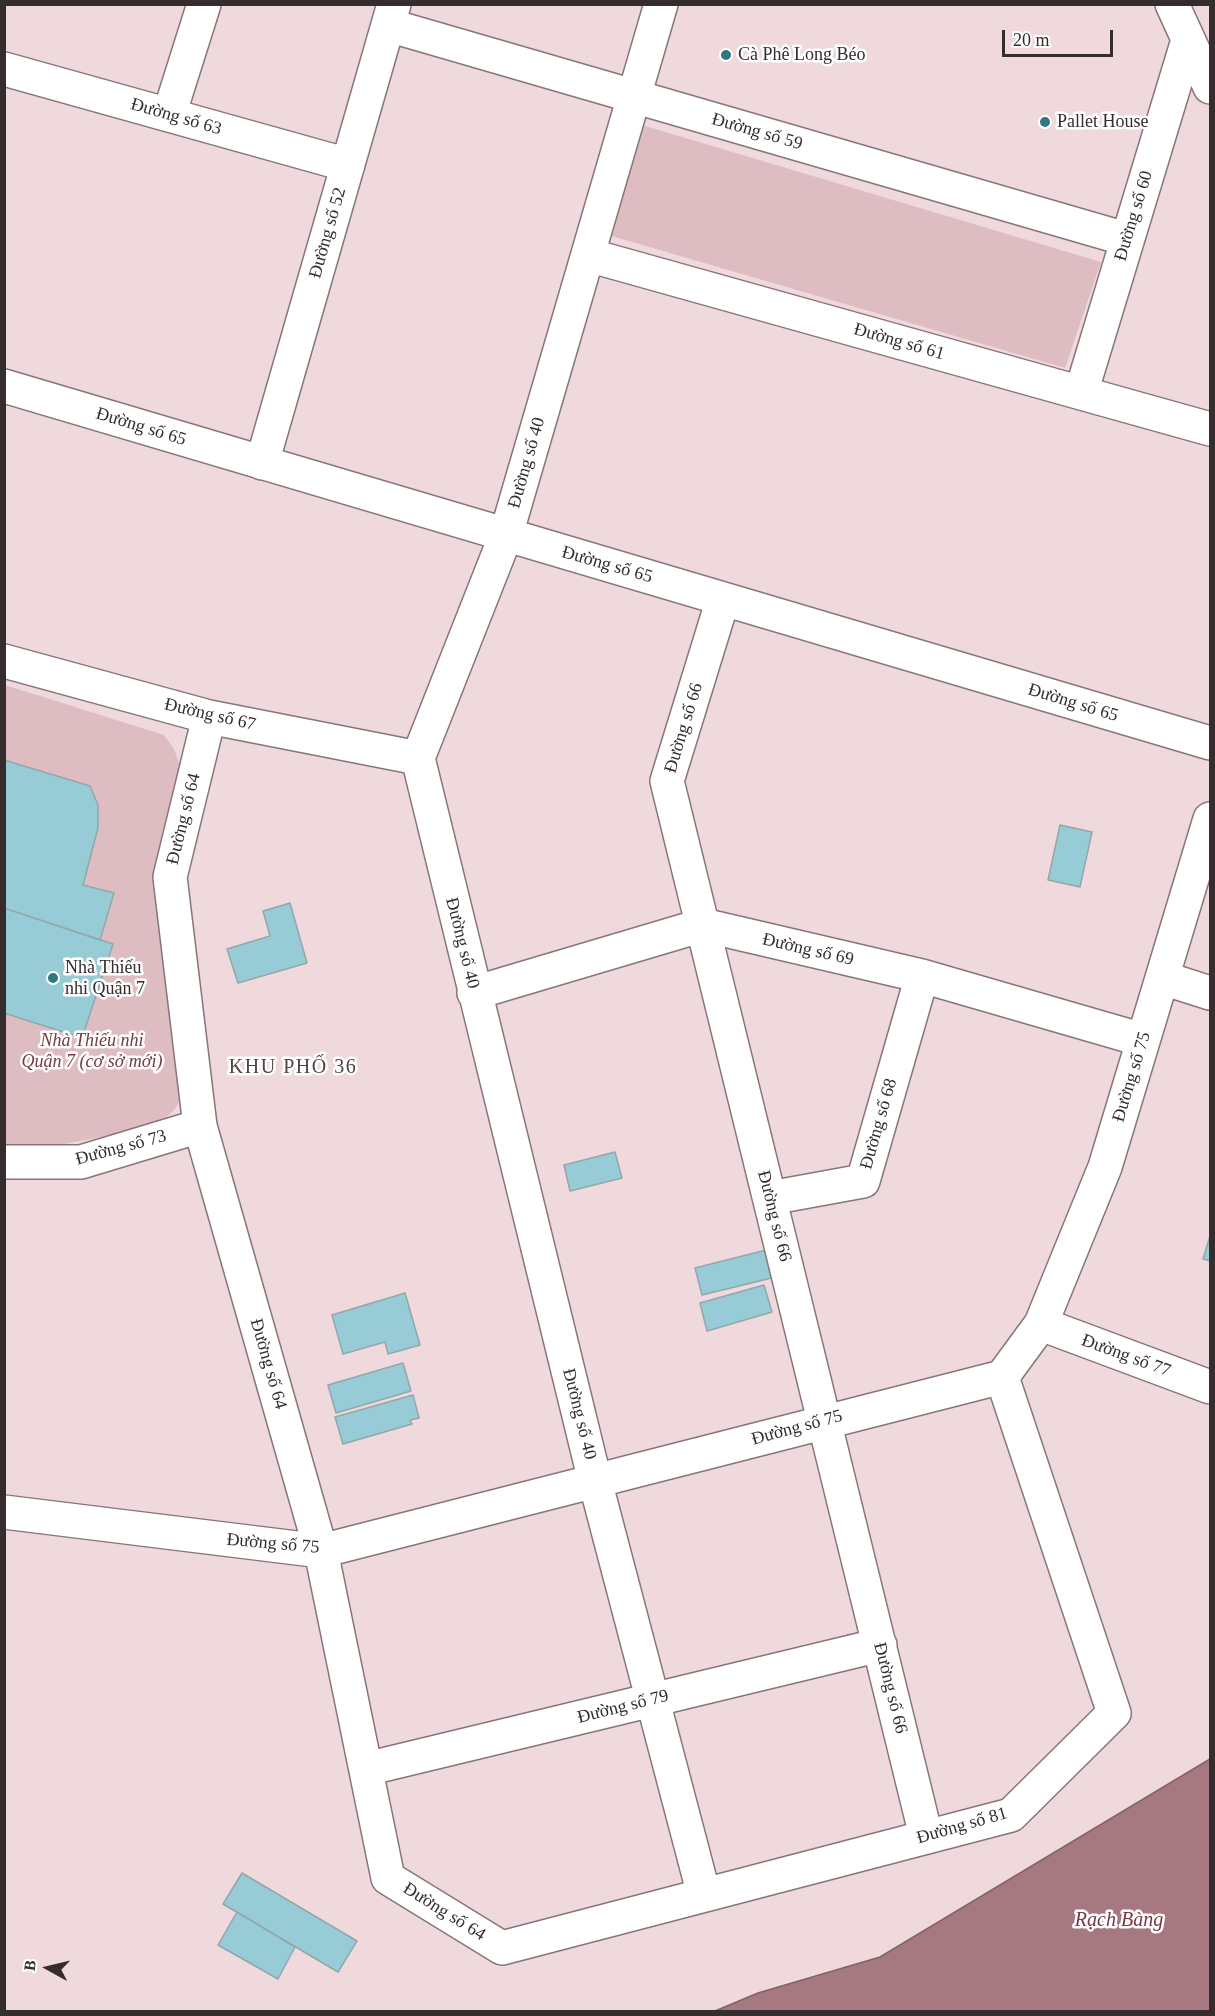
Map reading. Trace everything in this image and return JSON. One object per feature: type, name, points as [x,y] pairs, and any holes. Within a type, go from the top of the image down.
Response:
[{"type":"street","points":[[169,115],[204,4]]},
{"type":"street","name":"Đường số 40","points":[[661,4],[506,535],[418,758],[595,1482],[704,1894]]},
{"type":"street","points":[[1172,4],[1210,87]]},
{"type":"street","name":"Đường số 59","points":[[391,15],[634,96],[1126,239]]},
{"type":"street","name":"Đường số 52","points":[[262,463],[391,15]]},
{"type":"street","name":"Đường số 60","points":[[1081,393],[1188,40]]},
{"type":"street","name":"Đường số 63","points":[[4,69],[348,165]]},
{"type":"street","name":"Đường số 61","points":[[588,255],[1210,429]]},
{"type":"street","name":"Đường số 65","points":[[4,386],[1210,743]]},
{"type":"street","name":"Đường số 66","points":[[723,599],[667,781],[926,1836]]},
{"type":"street","name":"Đường số 67","points":[[4,661],[209,717],[418,758]]},
{"type":"street","name":"Đường số 64","points":[[209,717],[170,878],[200,1126],[321,1551],[388,1878],[502,1948]]},
{"type":"street","name":"Đường số 75","points":[[4,1512],[321,1551],[1002,1377],[1041,1324],[1105,1167],[1210,819]]},
{"type":"street","name":"Đường số 69","points":[[474,993],[703,925],[921,976],[1143,1040]]},
{"type":"street","name":"Đường số 68","points":[[770,1198],[863,1181],[921,976]]},
{"type":"street","points":[[1163,978],[1210,993]]},
{"type":"street","name":"Đường số 73","points":[[4,1162],[81,1162],[200,1126]]},
{"type":"street","name":"Đường số 77","points":[[1041,1324],[1210,1387]]},
{"type":"street","name":"Đường số 81","points":[[502,1948],[1011,1815],[1114,1713],[1002,1377]]},
{"type":"street","name":"Đường số 79","points":[[366,1768],[880,1645]]},
{"type":"green space","points":[[642,125],[1101,262],[1065,368],[608,235]]},
{"type":"green space","name":"Nhà Thiếu nhi Quận 7 (cơ sở mới)","points":[[5,685],[164,735],[174,749],[182,771],[184,1092],[175,1109],[157,1126],[34,1150],[5,1149]]},
{"type":"water","name":"Rạch Bàng","points":[[1210,1759],[1210,2011],[715,2011],[758,1993],[880,1957]]},
{"type":"building","points":[[4,760],[90,786],[98,805],[98,828],[83,885],[114,893],[100,940],[4,908]]},
{"type":"building","points":[[1060,825],[1092,832],[1080,887],[1048,880]]},
{"type":"building","points":[[290,903],[307,963],[238,983],[227,949],[270,936],[263,911]]},
{"type":"building","name":"Nhà Thiếu nhi Quận 7","points":[[4,908],[113,944],[82,1038],[4,1013]]},
{"type":"building","points":[[615,1152],[622,1178],[570,1191],[564,1165]]},
{"type":"building","points":[[1210,1236],[1210,1261],[1203,1259]]},
{"type":"building","points":[[778,1247],[784,1275],[702,1295],[695,1268]]},
{"type":"building","points":[[764,1285],[772,1312],[707,1331],[700,1303]]},
{"type":"building","points":[[405,1293],[420,1345],[388,1354],[385,1342],[343,1354],[332,1315]]},
{"type":"building","points":[[403,1363],[411,1391],[336,1413],[328,1385]]},
{"type":"building","points":[[413,1395],[419,1418],[410,1420],[412,1424],[343,1444],[335,1417]]},
{"type":"building","points":[[242,1873],[357,1941],[338,1972],[223,1904]]},
{"type":"building","points":[[237,1912],[295,1947],[278,1979],[218,1945]]},
{"type":"place","name":"Cà Phê Long Béo","points":[[726,55]]},
{"type":"place","name":"Pallet House","points":[[1045,122]]},
{"type":"place","name":"Nhà Thiếu nhi Quận 7","points":[[53,978]]},
{"type":"district","name":"KHU PHỐ 36","points":[[293,1068]]}]
